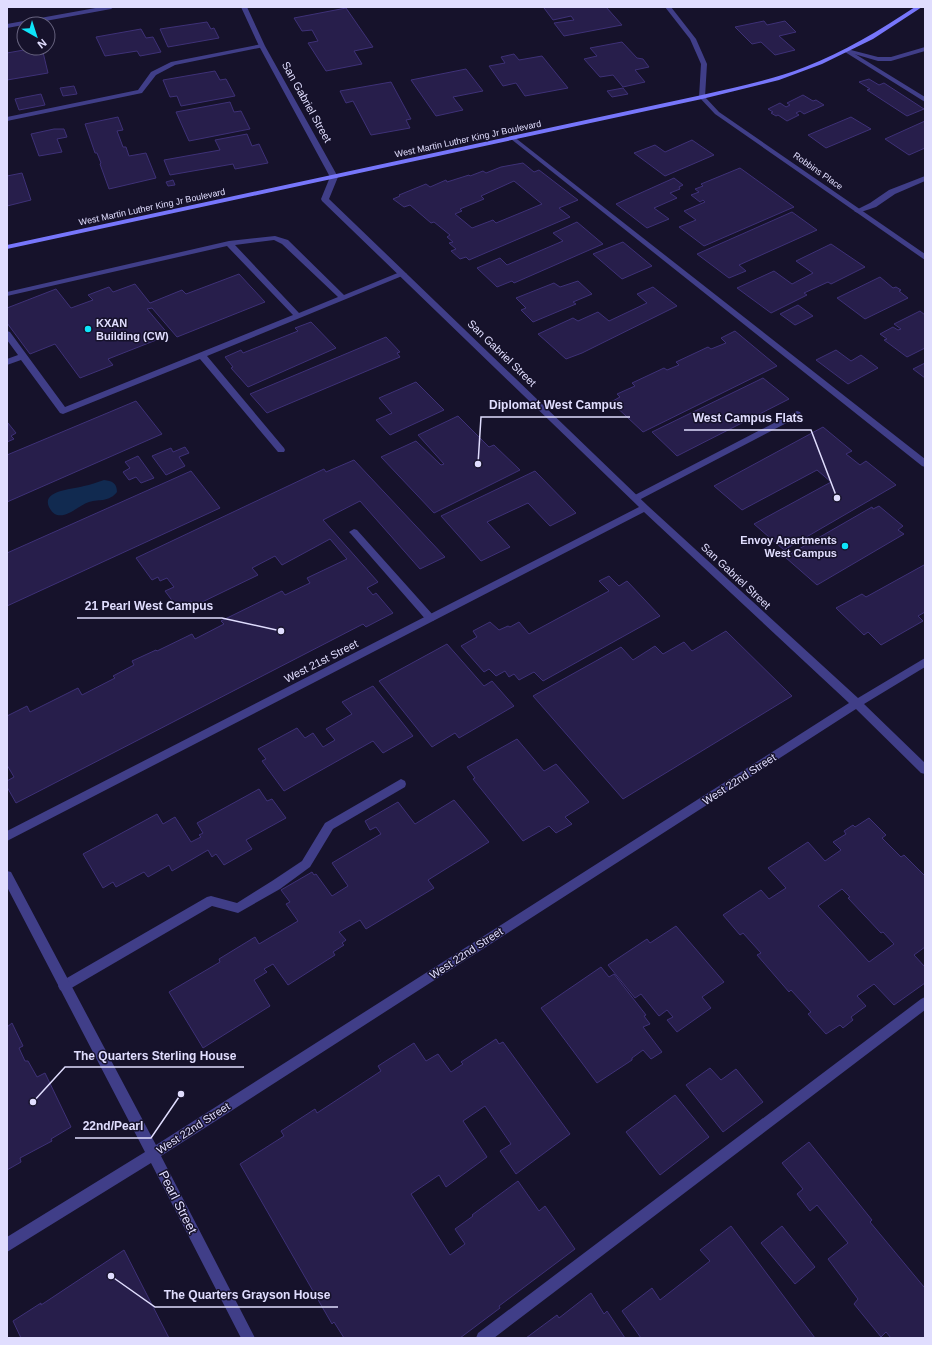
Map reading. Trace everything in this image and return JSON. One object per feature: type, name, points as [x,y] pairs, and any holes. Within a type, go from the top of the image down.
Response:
[{"type":"main road","name":"West Martin Luther King Jr Boulevard","points":[[7,247],[702,97],[782,77],[819,64],[847,51],[919,7]]},
{"type":"street","points":[[7,26],[111,7]]},
{"type":"street","name":"San Gabriel Street","points":[[244,7],[262,46],[334,177],[325,199],[645,508],[857,704],[925,770]]},
{"type":"street","points":[[668,7],[693,39],[704,64],[702,97]]},
{"type":"street","points":[[7,119],[140,92],[145,89],[147,80],[152,75],[164,66],[173,62],[262,46]]},
{"type":"street","points":[[847,51],[878,59],[885,59],[925,50]]},
{"type":"street","points":[[847,51],[925,100]]},
{"type":"street","name":"Robbins Place","points":[[702,97],[718,113],[925,258]]},
{"type":"street","points":[[513,138],[925,464]]},
{"type":"street","points":[[858,211],[873,205],[892,192],[925,178]]},
{"type":"street","points":[[7,294],[229,243],[275,238],[285,242],[343,298]]},
{"type":"street","points":[[229,243],[298,316]]},
{"type":"street","points":[[7,334],[63,411],[403,274]]},
{"type":"street","points":[[201,355],[281,450]]},
{"type":"street","points":[[7,362],[23,356]]},
{"type":"street","points":[[636,498],[797,414]]},
{"type":"street","name":"West 21st Street","points":[[7,836],[645,508]]},
{"type":"street","points":[[354,532],[430,618]]},
{"type":"street","name":"West 22nd Street","points":[[7,1245],[153,1154],[925,662]]},
{"type":"street","points":[[64,986],[211,901],[238,908],[276,885],[306,864],[329,826],[401,784]]},
{"type":"street","name":"Pearl Street","points":[[7,876],[248,1338]]},
{"type":"street","points":[[483,1338],[925,1002]]},
{"type":"water","points":[[104,480],[112,482],[116,486],[117,492],[111,497],[104,500],[89,502],[63,515],[53,513],[49,507],[48,501],[50,497],[60,491],[86,486]]},
{"type":"building","points":[[606,7],[622,25],[564,36],[554,23],[574,20],[571,16],[553,20],[544,8]]},
{"type":"building","points":[[346,8],[373,47],[354,51],[362,64],[326,71],[308,43],[318,41],[312,30],[302,31],[294,18]]},
{"type":"building","points":[[764,21],[767,25],[785,21],[796,32],[779,36],[795,50],[775,55],[761,42],[752,44],[735,27]]},
{"type":"building","points":[[207,22],[211,29],[214,28],[219,38],[168,47],[160,29]]},
{"type":"building","points":[[141,29],[146,38],[153,37],[161,52],[140,56],[137,51],[105,56],[96,37]]},
{"type":"building","points":[[622,42],[637,58],[643,59],[649,67],[635,70],[645,82],[623,87],[613,75],[600,77],[584,59],[597,56],[590,48]]},
{"type":"building","points":[[16,51],[16,56],[44,56],[48,73],[7,80],[7,53]]},
{"type":"building","points":[[514,54],[519,60],[542,56],[568,88],[525,96],[516,83],[503,86],[489,66],[505,63],[501,57]]},
{"type":"building","points":[[466,69],[483,91],[453,97],[463,110],[436,116],[411,80]]},
{"type":"building","points":[[215,71],[220,80],[226,79],[235,96],[181,106],[177,96],[170,97],[163,80]]},
{"type":"building","points":[[869,79],[879,85],[884,83],[924,109],[907,116],[867,90],[870,89],[859,82]]},
{"type":"building","points":[[391,82],[411,119],[406,120],[410,128],[371,135],[353,101],[346,103],[340,91]]},
{"type":"building","points":[[74,86],[77,94],[63,96],[60,88]]},
{"type":"building","points":[[623,88],[628,94],[612,97],[607,91]]},
{"type":"building","points":[[41,94],[45,105],[19,110],[15,99]]},
{"type":"building","points":[[803,95],[824,105],[804,114],[800,111],[796,113],[799,115],[787,121],[778,115],[776,116],[771,113],[773,112],[768,109],[780,103],[786,107],[790,105],[787,103]]},
{"type":"building","points":[[230,102],[234,112],[241,111],[250,129],[189,141],[176,112]]},
{"type":"building","points":[[118,117],[123,130],[117,131],[123,147],[126,147],[129,156],[146,153],[156,178],[109,189],[100,164],[101,163],[97,153],[95,153],[85,124]]},
{"type":"building","points":[[851,117],[871,129],[826,148],[808,135]]},
{"type":"building","points":[[925,121],[925,148],[909,155],[885,139]]},
{"type":"building","points":[[54,129],[64,129],[67,137],[57,139],[62,152],[39,156],[31,134]]},
{"type":"building","points":[[247,134],[252,146],[259,144],[268,163],[235,169],[233,164],[170,175],[164,160],[220,150],[215,140]]},
{"type":"building","points":[[692,140],[714,155],[665,176],[634,153],[655,145],[665,152]]},
{"type":"building","points":[[523,163],[534,172],[539,170],[578,200],[559,208],[570,217],[469,260],[466,257],[460,259],[451,251],[456,249],[449,243],[453,242],[447,237],[450,235],[434,222],[431,223],[410,205],[404,207],[393,199],[426,184],[430,187],[446,180],[447,182],[483,171],[486,173],[501,167]],"holes":[[[514,181],[542,204],[496,223],[493,220],[472,228],[455,214],[462,211],[460,209],[484,199],[481,196]]]},
{"type":"building","points":[[740,168],[794,207],[704,246],[679,227],[696,220],[684,211],[705,202],[703,200],[700,202],[691,195],[699,192],[695,189],[703,186],[701,184]]},
{"type":"building","points":[[22,173],[31,200],[7,206],[7,176]]},
{"type":"building","points":[[674,178],[683,185],[679,187],[680,189],[670,193],[677,198],[654,208],[669,219],[647,228],[616,204]]},
{"type":"building","points":[[173,180],[175,185],[168,186],[166,182]]},
{"type":"building","points":[[792,212],[817,230],[739,265],[746,271],[729,278],[697,254]]},
{"type":"building","points":[[577,222],[603,244],[514,283],[512,281],[497,287],[477,268],[500,258],[507,265],[563,241],[553,233]]},
{"type":"building","points":[[623,242],[652,266],[622,279],[593,254]]},
{"type":"building","points":[[831,244],[865,267],[831,284],[828,282],[804,293],[807,295],[771,313],[737,288],[774,271],[792,284],[813,273],[796,261]]},
{"type":"building","name":"KXAN Building (CW)","points":[[239,274],[265,302],[177,337],[152,308],[147,309],[169,335],[108,359],[113,365],[80,378],[55,344],[30,354],[7,323],[7,308],[56,289],[71,308],[93,300],[88,295],[109,287],[113,292],[135,284],[150,303],[182,290],[186,294]]},
{"type":"building","points":[[880,277],[893,288],[896,287],[901,290],[899,291],[908,298],[865,319],[837,298]]},
{"type":"building","points":[[578,281],[592,294],[573,302],[576,304],[533,322],[521,310],[526,308],[516,298],[554,283],[560,287]]},
{"type":"building","points":[[653,287],[677,306],[582,353],[566,359],[538,334],[573,318],[578,321],[598,312],[609,321],[647,303],[637,294]]},
{"type":"building","points":[[798,305],[813,316],[795,325],[780,314]]},
{"type":"building","points":[[920,311],[925,315],[925,348],[907,357],[884,340],[887,339],[880,334],[893,327],[898,330],[901,329],[894,324]]},
{"type":"building","points":[[311,322],[336,348],[248,387],[231,368],[233,367],[225,357],[241,350],[243,353],[298,331],[295,328]]},
{"type":"building","points":[[735,331],[777,366],[643,432],[611,402],[620,397],[617,394],[635,386],[632,383],[664,368],[667,370],[679,365],[676,362],[708,347],[711,349],[726,343],[721,338]]},
{"type":"building","points":[[386,337],[400,352],[397,353],[400,357],[267,413],[250,394]]},
{"type":"building","points":[[836,350],[851,361],[861,355],[878,368],[848,384],[816,360]]},
{"type":"building","points":[[925,363],[925,378],[913,369]]},
{"type":"building","points":[[763,378],[789,399],[677,456],[652,432]]},
{"type":"building","points":[[416,382],[444,410],[390,435],[376,420],[392,413],[379,398]]},
{"type":"building","points":[[136,401],[162,434],[7,502],[7,455]]},
{"type":"building","points":[[458,416],[489,447],[494,445],[520,470],[434,513],[381,457],[416,441],[441,465],[444,464],[418,435]]},
{"type":"building","points":[[8,423],[16,433],[11,436],[14,439],[7,442]]},
{"type":"building","points":[[823,427],[852,451],[846,454],[860,465],[866,461],[896,485],[784,550],[754,524],[831,482],[817,470],[742,510],[714,486]]},
{"type":"building","points":[[185,447],[189,453],[179,457],[185,466],[166,475],[152,456],[171,448],[173,452]]},
{"type":"building","points":[[138,456],[154,478],[141,483],[136,477],[129,480],[123,472],[130,468],[125,462]]},
{"type":"building","points":[[354,460],[445,557],[420,569],[360,501],[323,520],[378,582],[367,588],[373,595],[376,593],[393,613],[366,627],[363,624],[16,803],[7,787],[7,781],[14,777],[7,765],[7,716],[27,706],[30,712],[78,688],[82,695],[115,678],[113,676],[134,665],[132,661],[192,634],[195,639],[224,624],[221,621],[282,591],[285,595],[310,583],[307,578],[347,559],[330,539],[282,565],[275,556],[252,568],[258,575],[194,606],[191,601],[177,607],[165,591],[174,587],[167,578],[160,581],[158,577],[152,580],[136,558],[324,469],[326,472]]},
{"type":"building","points":[[191,471],[220,508],[7,606],[7,553]]},
{"type":"building","points":[[535,471],[576,513],[550,526],[528,503],[487,522],[510,547],[481,561],[441,516]]},
{"type":"building","name":"Envoy Apartments West Campus","points":[[879,506],[903,526],[898,530],[904,534],[817,585],[785,557],[872,507],[873,509]]},
{"type":"building","points":[[924,565],[925,612],[918,616],[923,621],[881,645],[868,632],[864,635],[836,608],[862,594],[866,597]]},
{"type":"building","points":[[609,576],[619,586],[627,581],[660,616],[543,681],[534,672],[519,680],[514,674],[509,677],[505,671],[496,676],[489,669],[484,672],[461,646],[477,637],[473,631],[490,622],[499,630],[508,626],[510,627],[519,622],[529,634],[609,591],[599,581]]},
{"type":"building","points":[[726,631],[792,696],[623,799],[533,696],[621,647],[633,660],[655,646],[663,654],[684,642],[692,651]]},
{"type":"building","points":[[447,644],[484,686],[492,681],[514,706],[459,738],[455,733],[432,747],[379,681]]},
{"type":"building","points":[[373,686],[413,736],[383,753],[373,741],[284,791],[262,761],[266,759],[258,749],[297,728],[305,738],[313,733],[323,747],[335,740],[326,729],[352,714],[342,702]]},
{"type":"building","points":[[517,739],[544,771],[556,764],[589,802],[565,817],[572,824],[556,833],[549,826],[523,841],[473,779],[475,778],[467,767]]},
{"type":"building","points":[[259,789],[267,801],[272,799],[286,818],[246,840],[252,849],[224,865],[216,854],[212,857],[208,850],[172,871],[169,865],[148,877],[144,872],[116,887],[113,882],[103,888],[83,854],[157,814],[163,824],[175,817],[191,842],[201,837],[199,835],[203,833],[197,823]]},
{"type":"building","points":[[454,800],[489,842],[428,880],[434,888],[366,929],[360,920],[339,932],[346,940],[342,943],[344,945],[333,952],[335,955],[288,985],[273,964],[264,969],[267,972],[254,980],[270,1006],[203,1048],[169,992],[220,962],[219,959],[255,937],[259,944],[298,921],[286,904],[290,902],[281,890],[312,872],[314,875],[316,874],[332,896],[348,886],[332,863],[381,834],[376,827],[370,830],[365,821],[398,802],[415,824]]},
{"type":"building","points":[[869,818],[886,835],[882,838],[901,857],[904,855],[925,876],[925,947],[914,955],[925,967],[925,983],[894,1005],[874,984],[857,996],[866,1006],[851,1017],[853,1020],[843,1028],[840,1025],[826,1034],[808,1014],[811,1012],[791,990],[789,992],[757,955],[761,953],[743,933],[740,935],[723,915],[761,890],[769,899],[786,888],[768,868],[808,842],[825,861],[841,850],[833,842],[846,834],[844,831],[853,825],[855,827]],"holes":[[[842,889],[850,897],[848,898],[881,933],[883,932],[894,944],[869,962],[818,906]]]},
{"type":"building","points":[[676,926],[724,982],[702,997],[711,1008],[677,1032],[667,1020],[673,1017],[667,1010],[659,1016],[641,994],[635,998],[608,965],[647,939],[650,943]]},
{"type":"building","points":[[601,967],[609,977],[614,974],[646,1015],[644,1016],[650,1024],[643,1027],[662,1052],[651,1059],[643,1050],[632,1058],[632,1060],[597,1083],[541,1008]]},
{"type":"building","points":[[12,1023],[23,1046],[19,1048],[25,1061],[28,1061],[37,1077],[45,1073],[71,1127],[51,1139],[52,1141],[20,1158],[21,1162],[7,1170],[7,1027]]},
{"type":"building","points":[[496,1039],[499,1044],[503,1042],[570,1134],[516,1174],[500,1151],[511,1144],[485,1106],[463,1121],[487,1157],[446,1187],[439,1175],[411,1194],[450,1255],[465,1244],[455,1229],[518,1181],[539,1211],[545,1206],[575,1249],[499,1306],[500,1308],[460,1338],[344,1338],[334,1322],[332,1324],[240,1164],[284,1136],[281,1131],[315,1109],[317,1113],[381,1071],[378,1066],[414,1043],[426,1061],[438,1054],[451,1072],[463,1064],[461,1062]]},
{"type":"building","points":[[710,1068],[721,1080],[736,1069],[763,1102],[723,1132],[686,1085]]},
{"type":"building","points":[[675,1095],[709,1137],[660,1175],[626,1132]]},
{"type":"building","points":[[809,1142],[872,1220],[870,1222],[924,1287],[925,1286],[925,1338],[891,1338],[886,1332],[881,1337],[854,1304],[858,1299],[828,1259],[848,1243],[817,1205],[810,1211],[797,1194],[803,1189],[782,1163]]},
{"type":"building","points":[[731,1226],[815,1338],[641,1338],[622,1311],[652,1288],[660,1300],[710,1261],[700,1250]]},
{"type":"building","points":[[782,1226],[815,1267],[795,1284],[761,1243]]},
{"type":"building","points":[[124,1250],[169,1338],[21,1338],[13,1321],[41,1303],[41,1305]]},
{"type":"building","points":[[591,1293],[604,1314],[607,1311],[625,1338],[526,1338],[557,1315],[559,1318]]},
{"type":"place","name":"KXAN Building (CW)","points":[[88,329]]},
{"type":"place","name":"Diplomat West Campus","points":[[478,464]]},
{"type":"place","name":"West Campus Flats","points":[[837,498]]},
{"type":"place","name":"Envoy Apartments West Campus","points":[[845,546]]},
{"type":"place","name":"21 Pearl West Campus","points":[[281,631]]},
{"type":"place","name":"22nd/Pearl","points":[[181,1094]]},
{"type":"place","name":"The Quarters Sterling House","points":[[33,1102]]},
{"type":"place","name":"The Quarters Grayson House","points":[[111,1276]]}]
